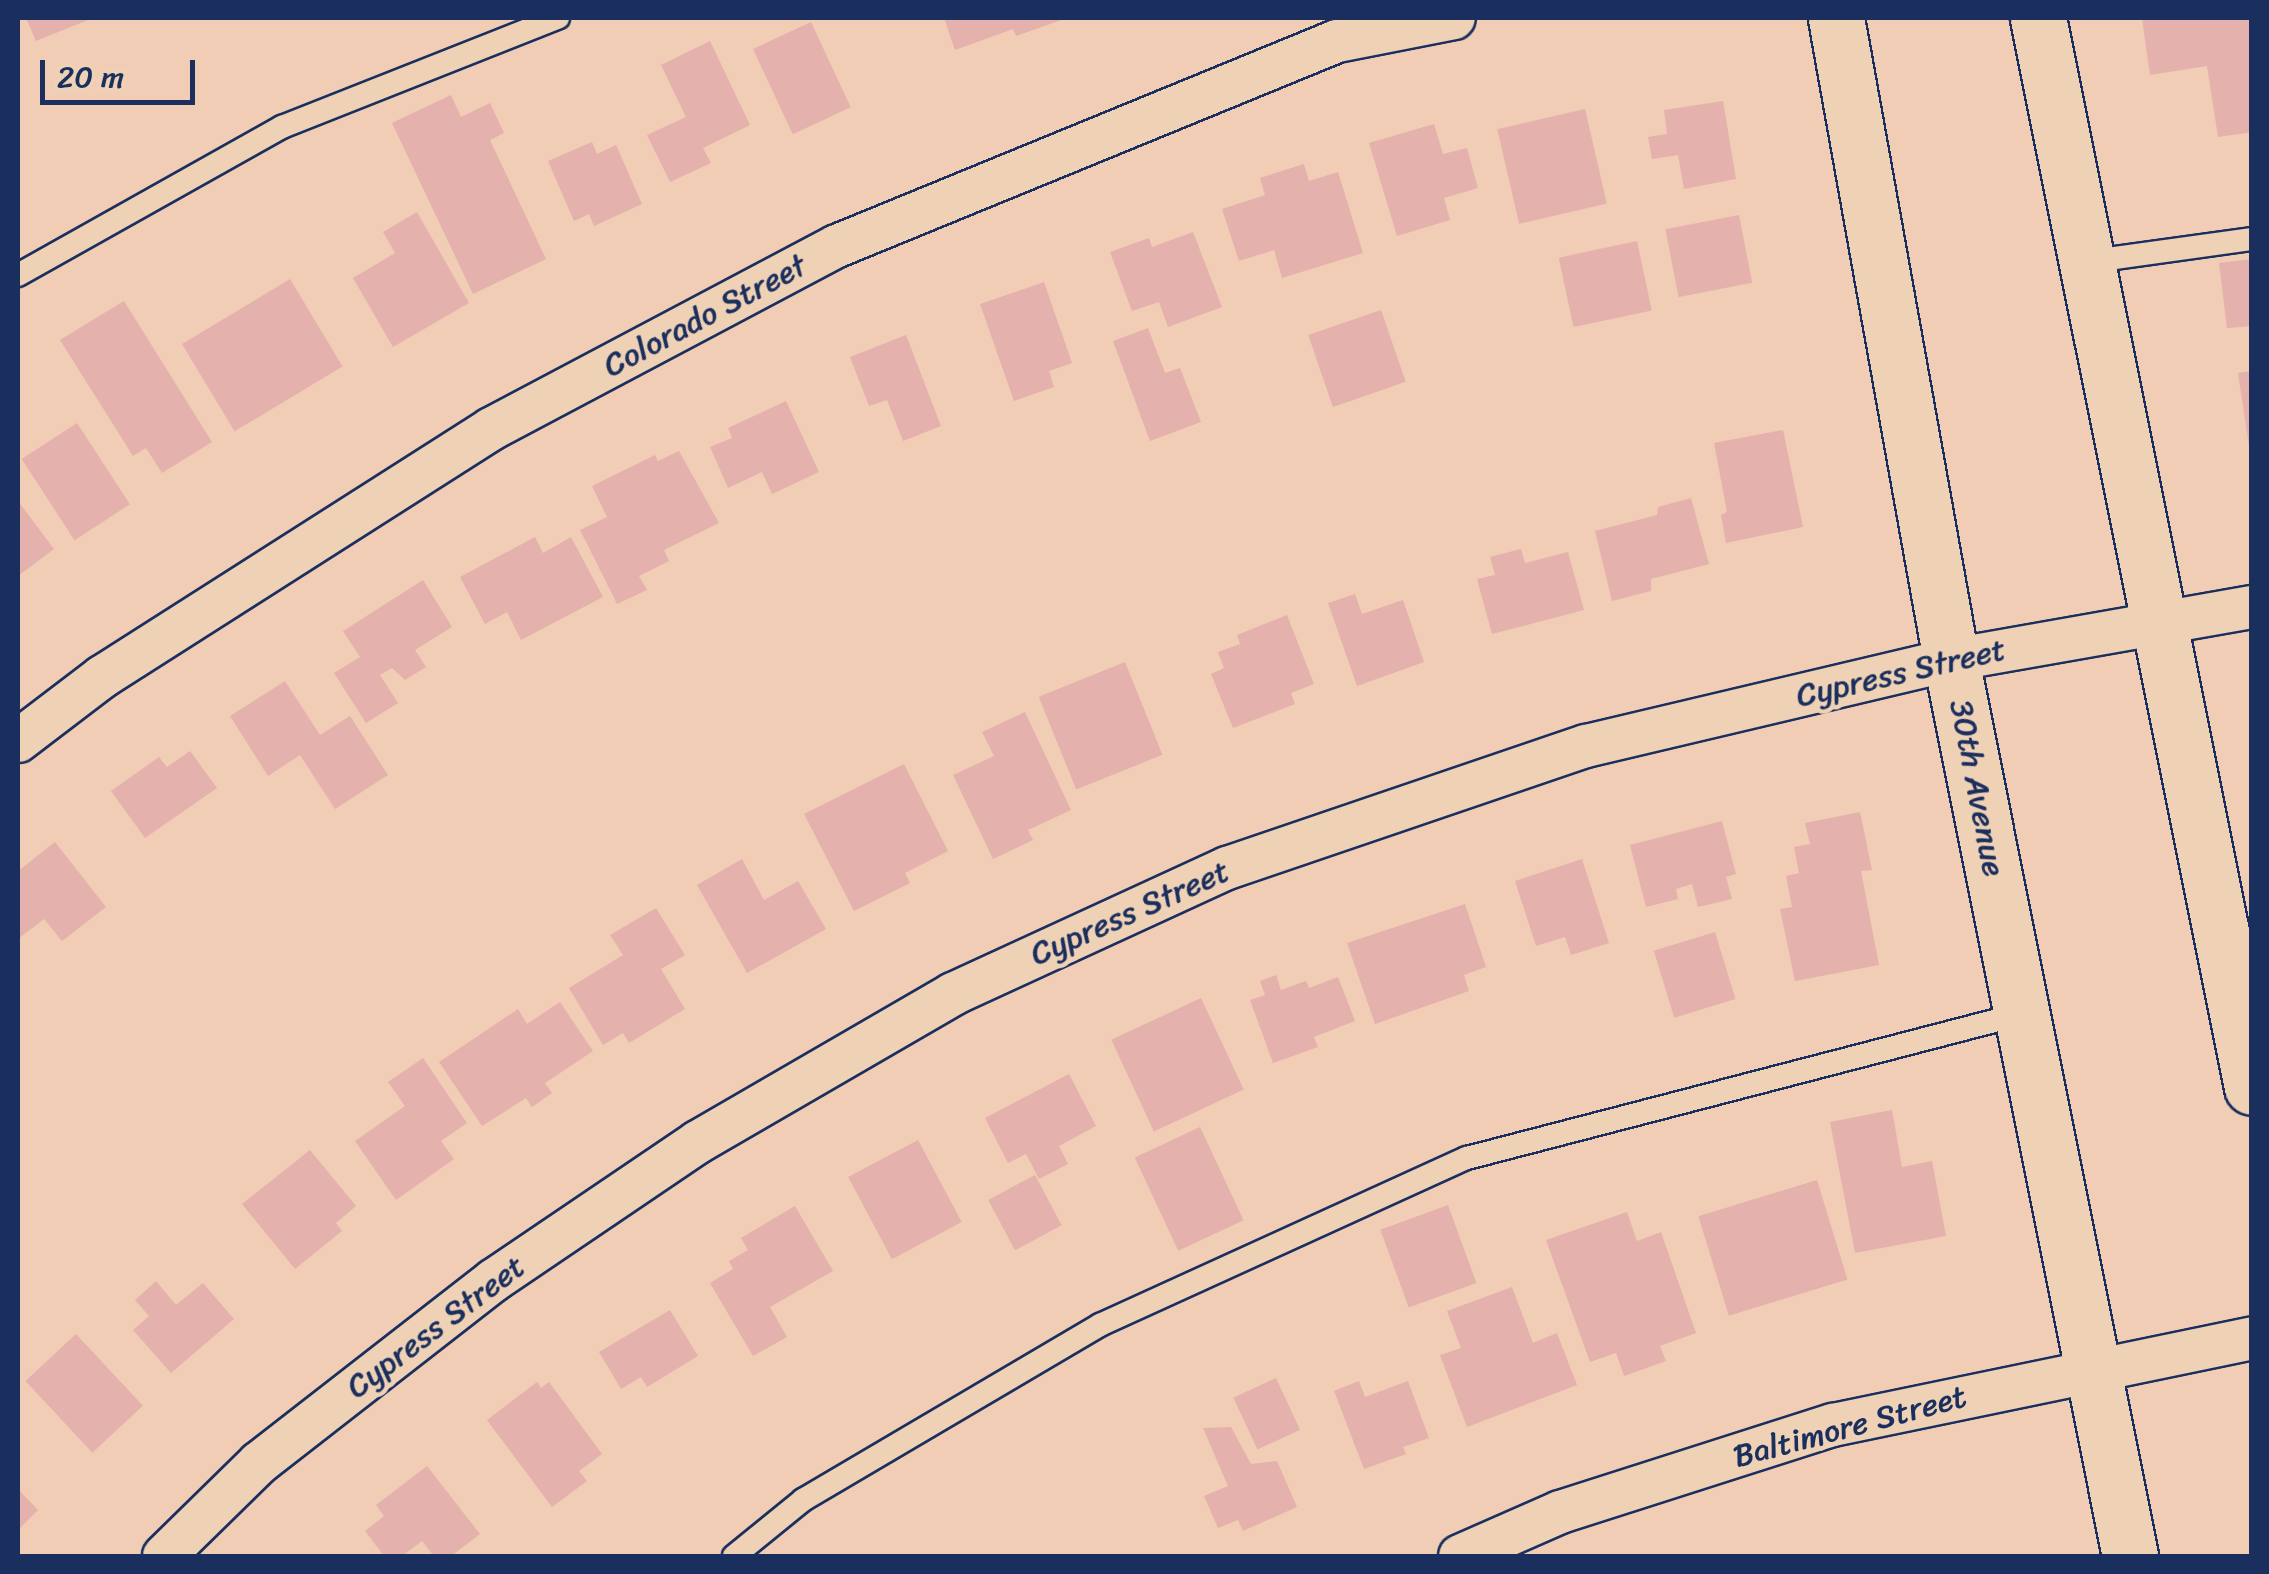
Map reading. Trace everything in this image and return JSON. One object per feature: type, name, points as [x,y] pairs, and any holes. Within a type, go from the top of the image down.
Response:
[{"type":"street","name":"Colorado Street","points":[[18,741],[102,677],[491,429],[837,246],[1337,42],[1454,18]]},
{"type":"street","name":"30th Avenue","points":[[1836,18],[1951,660],[2096,1368],[2130,1556]]},
{"type":"street","points":[[2038,18],[2252,1087]]},
{"type":"street","name":"Cypress Street","points":[[164,1556],[260,1463],[494,1280],[698,1142],[952,994],[1227,868],[1586,746],[1951,660],[2157,620],[2252,607]]},
{"type":"street","name":"Baltimore Street","points":[[1460,1556],[1560,1512],[1834,1425],[2252,1338]]},
{"type":"lane","points":[[18,275],[282,127],[558,18]]},
{"type":"lane","points":[[2086,262],[2252,239]]},
{"type":"lane","points":[[734,1556],[803,1500],[1100,1324],[1467,1158],[2021,1014]]},
{"type":"building","points":[[26,18],[93,18],[36,41]]},
{"type":"building","points":[[944,18],[1067,18],[1016,36],[1013,29],[955,50]]},
{"type":"building","points":[[2142,18],[2252,18],[2252,132],[2218,137],[2207,66],[2150,75]]},
{"type":"building","points":[[811,22],[851,107],[793,134],[753,49]]},
{"type":"building","points":[[710,41],[750,125],[703,148],[711,163],[670,182],[647,135],[686,117],[661,65]]},
{"type":"building","points":[[451,95],[461,117],[490,103],[504,133],[490,140],[546,259],[473,294],[392,123]]},
{"type":"building","points":[[1723,101],[1736,179],[1684,189],[1678,155],[1652,159],[1648,137],[1667,134],[1664,110]]},
{"type":"building","points":[[1585,109],[1607,204],[1519,224],[1497,129]]},
{"type":"building","points":[[1434,124],[1443,154],[1467,148],[1478,188],[1444,198],[1450,220],[1397,236],[1369,143]]},
{"type":"building","points":[[592,142],[597,154],[616,145],[642,204],[594,226],[589,214],[574,221],[548,161]]},
{"type":"building","points":[[1304,164],[1309,181],[1338,172],[1363,253],[1282,278],[1274,250],[1239,261],[1222,209],[1265,195],[1260,178]]},
{"type":"building","points":[[417,212],[469,303],[393,347],[353,278],[395,253],[383,232]]},
{"type":"building","points":[[1739,215],[1752,283],[1679,297],[1665,229]]},
{"type":"building","points":[[1193,232],[1222,307],[1168,327],[1159,302],[1132,311],[1110,252],[1149,238],[1152,247]]},
{"type":"building","points":[[1637,241],[1652,310],[1574,327],[1559,258]]},
{"type":"building","points":[[2252,259],[2252,326],[2227,328],[2219,263]]},
{"type":"building","points":[[290,279],[343,366],[235,431],[182,344]]},
{"type":"building","points":[[1044,282],[1072,363],[1049,371],[1054,387],[1014,401],[980,304]]},
{"type":"building","points":[[124,301],[212,442],[162,473],[146,448],[133,456],[60,340]]},
{"type":"building","points":[[1381,310],[1406,382],[1333,407],[1308,335]]},
{"type":"building","points":[[1148,328],[1165,373],[1180,368],[1201,422],[1150,441],[1113,341]]},
{"type":"building","points":[[906,335],[941,426],[903,441],[887,400],[869,406],[850,357]]},
{"type":"building","points":[[2252,371],[2252,445],[2249,446],[2238,373]]},
{"type":"building","points":[[786,401],[819,472],[772,494],[762,472],[728,488],[710,447],[732,438],[728,428]]},
{"type":"building","points":[[77,423],[130,504],[74,540],[22,459]]},
{"type":"building","points":[[1783,430],[1803,527],[1726,543],[1721,515],[1727,512],[1714,443]]},
{"type":"building","points":[[679,451],[719,523],[664,550],[669,561],[639,576],[647,590],[617,604],[580,530],[607,517],[592,486],[655,455],[658,461]]},
{"type":"building","points":[[1691,498],[1709,564],[1651,579],[1651,591],[1612,601],[1595,531],[1657,515],[1658,507]]},
{"type":"building","points":[[18,501],[54,549],[18,576]]},
{"type":"building","points":[[535,537],[543,553],[571,537],[603,597],[521,640],[507,612],[485,624],[460,577]]},
{"type":"building","points":[[1521,549],[1525,563],[1568,552],[1584,610],[1492,634],[1477,579],[1495,575],[1490,557]]},
{"type":"building","points":[[423,580],[452,627],[415,650],[426,667],[405,680],[392,668],[380,675],[398,703],[366,723],[334,673],[360,657],[343,631]]},
{"type":"building","points":[[1355,594],[1362,614],[1403,600],[1424,662],[1357,686],[1328,603]]},
{"type":"building","points":[[1287,615],[1314,684],[1291,693],[1295,704],[1233,728],[1211,674],[1224,668],[1218,652],[1240,644],[1237,635]]},
{"type":"building","points":[[1125,662],[1162,755],[1076,790],[1039,697]]},
{"type":"building","points":[[285,681],[320,735],[350,716],[388,775],[335,809],[300,755],[268,776],[230,716]]},
{"type":"building","points":[[1025,712],[1071,810],[1028,830],[1033,840],[993,859],[953,775],[994,756],[982,732]]},
{"type":"building","points":[[190,751],[217,788],[145,838],[111,791],[159,757],[167,767]]},
{"type":"building","points":[[904,764],[948,851],[905,873],[910,883],[854,911],[804,814]]},
{"type":"building","points":[[1860,812],[1872,870],[1861,871],[1879,965],[1795,981],[1780,909],[1792,907],[1786,876],[1799,873],[1794,847],[1810,844],[1805,823]]},
{"type":"building","points":[[1722,821],[1736,874],[1726,877],[1732,899],[1698,907],[1692,884],[1676,889],[1678,899],[1646,907],[1630,845]]},
{"type":"building","points":[[55,842],[106,907],[62,941],[44,919],[18,939],[18,871]]},
{"type":"building","points":[[742,859],[764,900],[798,881],[826,929],[747,973],[697,885]]},
{"type":"building","points":[[1582,859],[1609,943],[1571,955],[1565,937],[1536,946],[1515,881]]},
{"type":"building","points":[[1465,904],[1486,967],[1464,975],[1469,991],[1375,1024],[1347,943]]},
{"type":"building","points":[[656,908],[685,955],[661,969],[685,1009],[629,1043],[623,1033],[603,1045],[569,988],[623,955],[610,935]]},
{"type":"building","points":[[1715,932],[1735,999],[1674,1018],[1654,951]]},
{"type":"building","points":[[1276,975],[1281,990],[1306,981],[1309,988],[1338,977],[1355,1021],[1314,1037],[1318,1047],[1273,1063],[1250,1000],[1265,995],[1260,981]]},
{"type":"building","points":[[1201,998],[1244,1090],[1154,1131],[1111,1040]]},
{"type":"building","points":[[560,1002],[593,1051],[545,1083],[552,1093],[532,1107],[526,1098],[482,1126],[439,1062],[518,1009],[527,1024]]},
{"type":"building","points":[[423,1058],[467,1123],[441,1141],[454,1159],[396,1200],[355,1141],[405,1106],[388,1082]]},
{"type":"building","points":[[1069,1074],[1096,1126],[1059,1146],[1068,1164],[1039,1179],[1026,1154],[1008,1163],[985,1118]]},
{"type":"building","points":[[1892,1110],[1902,1167],[1932,1161],[1946,1236],[1855,1253],[1830,1122]]},
{"type":"building","points":[[1200,1127],[1244,1220],[1178,1251],[1135,1157]]},
{"type":"building","points":[[918,1140],[962,1222],[892,1259],[848,1177]]},
{"type":"building","points":[[310,1150],[356,1206],[336,1223],[342,1231],[295,1269],[242,1204]]},
{"type":"building","points":[[1035,1175],[1062,1225],[1015,1250],[988,1200]]},
{"type":"building","points":[[1817,1180],[1847,1279],[1729,1316],[1698,1216]]},
{"type":"building","points":[[1448,1205],[1476,1283],[1409,1308],[1380,1230]]},
{"type":"building","points":[[795,1206],[833,1271],[770,1307],[787,1337],[753,1356],[710,1283],[733,1269],[729,1261],[748,1250],[741,1238]]},
{"type":"building","points":[[1627,1212],[1637,1241],[1661,1232],[1696,1333],[1660,1346],[1666,1361],[1624,1376],[1616,1353],[1590,1362],[1546,1240]]},
{"type":"building","points":[[156,1281],[176,1305],[203,1283],[234,1319],[171,1373],[133,1330],[149,1316],[135,1300]]},
{"type":"building","points":[[1512,1287],[1533,1343],[1557,1333],[1577,1385],[1467,1427],[1440,1355],[1461,1348],[1447,1311]]},
{"type":"building","points":[[670,1310],[698,1356],[647,1387],[641,1377],[621,1389],[599,1352]]},
{"type":"building","points":[[76,1334],[143,1406],[92,1453],[26,1381]]},
{"type":"building","points":[[1276,1378],[1300,1430],[1257,1450],[1233,1398]]},
{"type":"building","points":[[1359,1381],[1365,1397],[1408,1381],[1429,1438],[1403,1447],[1406,1454],[1364,1469],[1334,1391]]},
{"type":"building","points":[[537,1382],[541,1388],[549,1382],[602,1454],[579,1471],[587,1481],[552,1507],[487,1420]]},
{"type":"building","points":[[1231,1427],[1251,1464],[1277,1461],[1297,1507],[1243,1531],[1238,1520],[1218,1528],[1204,1496],[1228,1486],[1203,1428]]},
{"type":"building","points":[[427,1466],[480,1534],[451,1556],[434,1556],[422,1541],[402,1556],[384,1556],[365,1531],[384,1516],[376,1505]]},
{"type":"building","points":[[18,1489],[38,1510],[18,1530]]}]
